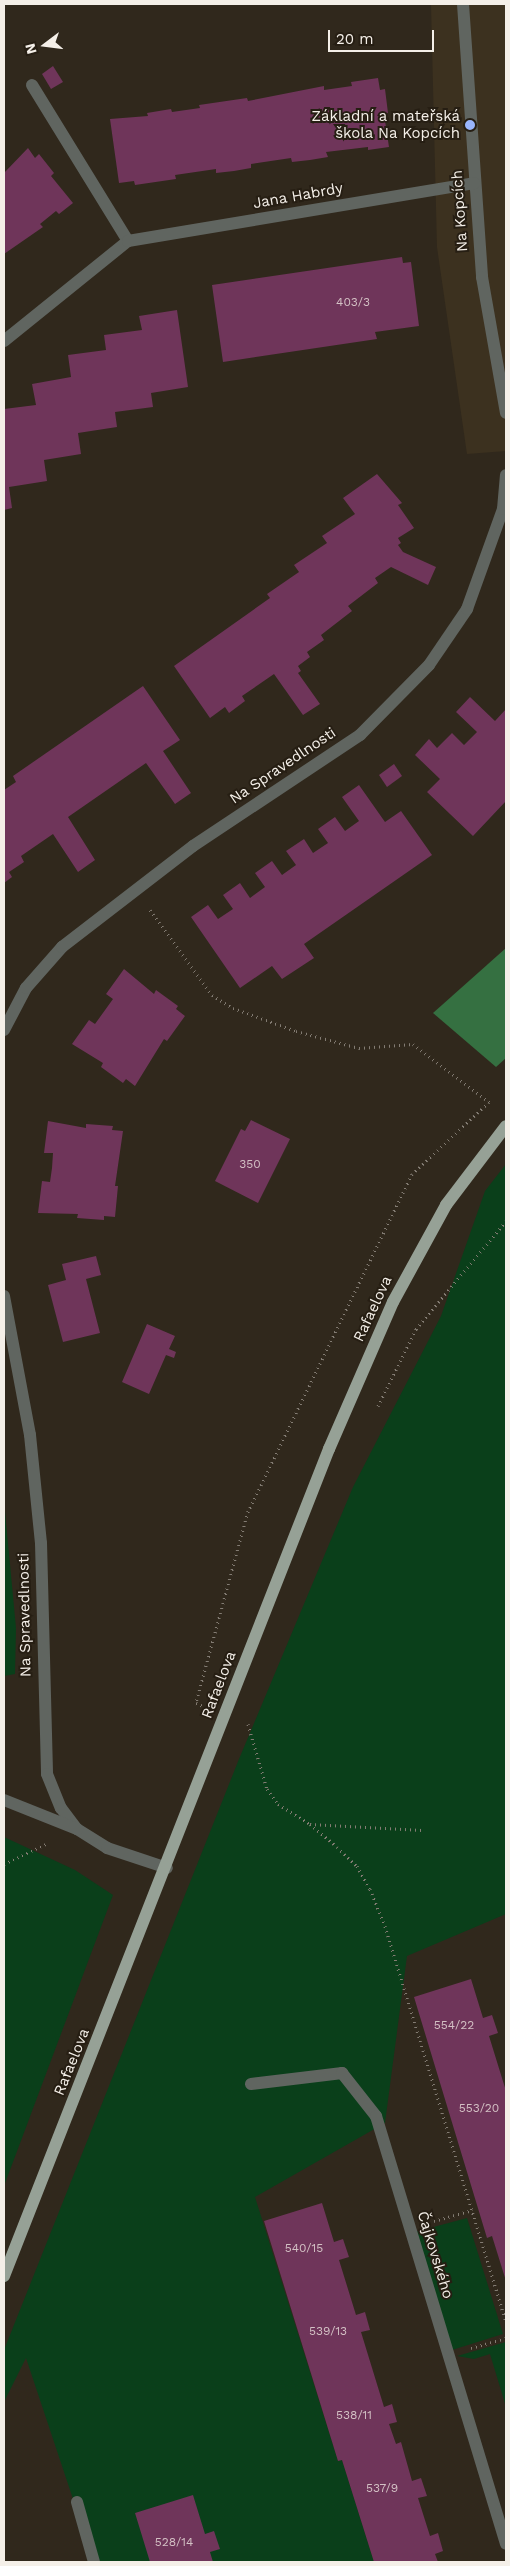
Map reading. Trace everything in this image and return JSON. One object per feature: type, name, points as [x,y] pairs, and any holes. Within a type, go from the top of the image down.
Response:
[{"type":"main road","name":"Rafaelova","points":[[4,2276],[167,1868],[329,1449],[393,1302],[446,1206],[506,1126]]},
{"type":"street","name":"Na Kopcích","points":[[463,4],[482,277],[506,413]]},
{"type":"street","points":[[32,85],[128,242]]},
{"type":"street","name":"Jana Habrdy","points":[[4,341],[128,242],[474,183]]},
{"type":"street","points":[[506,413],[506,419]]},
{"type":"street","name":"Na Spravedlnosti","points":[[4,1026],[26,988],[62,947],[134,889],[360,735],[429,665],[467,609],[503,508],[506,475]]},
{"type":"street","name":"Na Spravedlnosti","points":[[4,1296],[30,1435],[40,1542],[44,1761],[52,1790],[77,1829],[107,1848],[167,1868]]},
{"type":"street","points":[[4,1800],[77,1829]]},
{"type":"street","name":"Čajkovského","points":[[251,2084],[342,2073],[376,2116],[506,2544]]},
{"type":"street","points":[[77,2502],[94,2562]]},
{"type":"path","points":[[134,889],[212,995],[226,1004],[296,1031],[359,1048],[413,1044],[489,1102],[412,1174],[248,1512],[196,1703]]},
{"type":"path","points":[[373,1415],[416,1329],[506,1221]]},
{"type":"path","points":[[251,1714],[248,1723],[267,1789],[278,1804],[310,1824],[357,1866],[373,1896],[388,1935],[506,2321]]},
{"type":"path","points":[[310,1824],[422,1830]]},
{"type":"path","points":[[4,1864],[77,1829]]},
{"type":"path","points":[[410,2228],[472,2210]]},
{"type":"path","points":[[449,2354],[506,2338]]},
{"type":"shaded area","name":"Základní a mateřská škola Na Kopcích","points":[[431,4],[506,4],[506,451],[467,454],[437,247]]},
{"type":"green space","points":[[506,948],[506,1058],[496,1067],[433,1013]]},
{"type":"green space","points":[[506,1164],[506,1914],[407,1956],[385,2123],[255,2197],[338,2461],[342,2460],[374,2562],[94,2562],[26,2358],[4,2402],[4,2350],[239,1759],[353,1487],[441,1316],[485,1191]]},
{"type":"green space","points":[[4,1501],[16,1628],[15,1674],[4,1676]]},
{"type":"green space","points":[[4,1837],[75,1870],[113,1895],[4,2186]]},
{"type":"green space","points":[[467,2218],[503,2334],[452,2350],[415,2232]]},
{"type":"green space","points":[[506,2342],[506,2407],[490,2354],[474,2359],[457,2356]]},
{"type":"building","points":[[53,66],[63,82],[51,89],[42,74]]},
{"type":"building","points":[[378,78],[380,90],[385,89],[388,113],[384,114],[389,147],[368,150],[368,147],[326,152],[328,157],[292,162],[291,158],[251,164],[251,168],[234,171],[216,173],[216,169],[175,175],[176,179],[135,185],[134,181],[119,183],[110,119],[148,116],[147,113],[171,109],[172,112],[200,108],[199,105],[247,98],[248,101],[324,86],[324,90],[352,86],[351,82]]},
{"type":"building","points":[[28,148],[35,158],[39,154],[54,173],[51,176],[73,203],[59,214],[56,211],[40,224],[43,227],[4,254],[4,173]]},
{"type":"building","points":[[402,257],[403,263],[411,262],[419,326],[375,332],[377,339],[223,362],[212,285]]},
{"type":"building","points":[[177,310],[188,387],[151,393],[153,407],[115,412],[117,427],[78,433],[81,454],[44,460],[47,481],[9,487],[12,508],[4,510],[4,409],[36,405],[32,384],[71,377],[68,355],[106,350],[104,335],[142,330],[139,316]]},
{"type":"building","points":[[377,474],[402,503],[398,505],[414,528],[398,538],[401,543],[398,545],[403,552],[436,567],[428,585],[391,567],[375,578],[378,583],[348,606],[352,611],[321,635],[324,640],[307,652],[310,657],[298,666],[301,671],[298,673],[320,704],[303,715],[274,674],[242,696],[245,701],[229,713],[225,707],[210,718],[174,666],[270,598],[267,594],[299,572],[294,565],[327,543],[322,536],[355,514],[343,498]]},
{"type":"building","points":[[143,686],[180,740],[163,751],[191,793],[175,804],[146,763],[68,817],[95,860],[78,872],[53,834],[21,856],[24,862],[9,872],[12,877],[4,883],[4,790],[16,782],[13,776]]},
{"type":"building","points":[[470,697],[495,721],[506,709],[506,801],[473,836],[427,792],[440,779],[415,755],[429,739],[437,748],[452,733],[464,745],[477,732],[456,712]]},
{"type":"building","points":[[394,764],[402,776],[387,787],[379,775]]},
{"type":"building","points":[[359,785],[385,822],[401,811],[432,855],[304,944],[314,958],[282,979],[272,966],[240,988],[191,917],[208,905],[218,919],[233,909],[223,895],[240,883],[250,898],[265,887],[255,873],[272,861],[282,875],[296,865],[286,851],[304,839],[313,853],[328,843],[318,829],[335,817],[345,831],[359,821],[342,797]]},
{"type":"building","points":[[124,969],[154,994],[156,990],[178,1006],[176,1009],[185,1016],[167,1041],[164,1039],[135,1086],[126,1079],[123,1083],[101,1067],[103,1063],[72,1044],[89,1020],[95,1024],[113,999],[106,994]]},
{"type":"building","points":[[251,1120],[290,1139],[258,1203],[215,1181],[241,1129],[245,1131]]},
{"type":"building","points":[[48,1121],[86,1128],[86,1124],[113,1126],[112,1130],[123,1131],[115,1186],[118,1186],[115,1217],[104,1216],[104,1220],[77,1218],[78,1214],[38,1213],[42,1181],[50,1182],[52,1168],[53,1153],[44,1153]]},
{"type":"building","points":[[96,1256],[101,1275],[86,1279],[100,1333],[63,1342],[48,1285],[66,1280],[62,1264]]},
{"type":"building","points":[[147,1324],[175,1336],[169,1349],[176,1352],[174,1358],[166,1355],[149,1394],[122,1382]]},
{"type":"building","points":[[471,1979],[483,2018],[492,2015],[498,2033],[489,2036],[506,2091],[506,2281],[492,2236],[487,2238],[414,1997]]},
{"type":"building","points":[[322,2203],[334,2242],[343,2239],[349,2257],[339,2260],[356,2315],[365,2312],[370,2330],[361,2332],[384,2407],[392,2404],[397,2422],[389,2424],[396,2444],[401,2442],[412,2481],[421,2478],[427,2496],[418,2498],[430,2536],[438,2533],[443,2551],[435,2554],[438,2562],[374,2562],[342,2460],[338,2461],[264,2221]]},
{"type":"building","points":[[193,2495],[205,2534],[214,2531],[220,2549],[210,2552],[213,2562],[150,2562],[135,2513]]},
{"type":"place","name":"Základní a mateřská škola Na Kopcích","points":[[470,125]]}]
